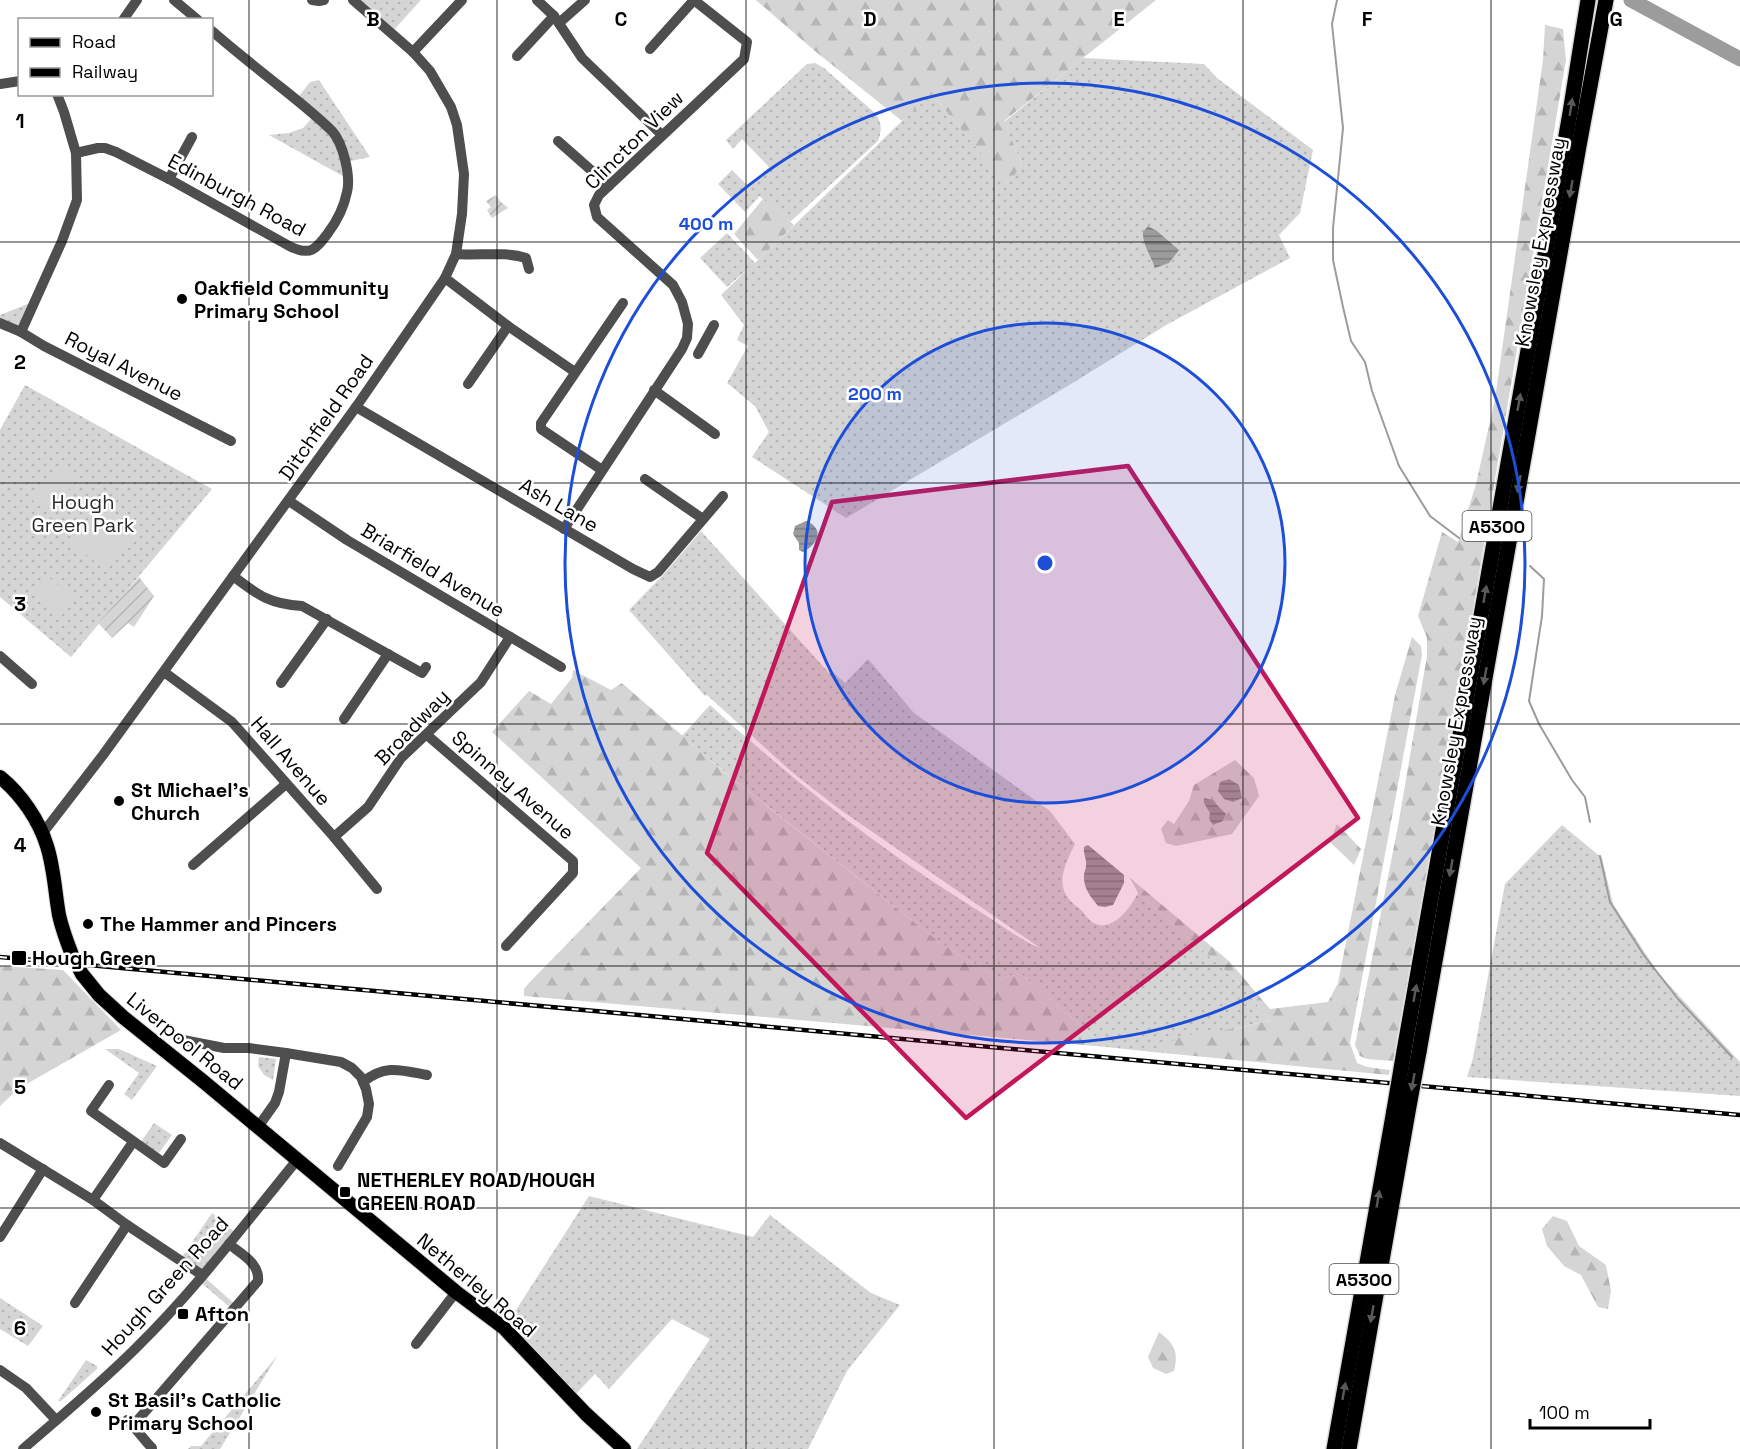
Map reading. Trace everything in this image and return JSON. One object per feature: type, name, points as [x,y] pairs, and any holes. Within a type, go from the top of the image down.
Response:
[{"type":"highway","name":"Knowsley Expressway","points":[[1412,1052],[1588,0]]},
{"type":"highway","name":"Knowsley Expressway","points":[[1334,1449],[1401,1111],[1606,4]]},
{"type":"highway","name":"Knowsley Expressway","points":[[1349,1449],[1401,1111]]},
{"type":"main road","name":"Liverpool Road","points":[[0,777],[23,802],[47,845],[54,872],[62,926],[72,955],[82,974],[99,995],[352,1205]]},
{"type":"main road","name":"Netherley Road","points":[[352,1205],[456,1292],[504,1328],[586,1414],[624,1449]]},
{"type":"street","points":[[124,18],[137,0]]},
{"type":"street","points":[[174,0],[196,18]]},
{"type":"street","points":[[312,0],[320,2],[324,0]]},
{"type":"street","points":[[413,52],[462,0]]},
{"type":"street","points":[[537,0],[557,20],[582,58],[662,135]]},
{"type":"street","points":[[517,56],[557,20],[585,0]]},
{"type":"street","name":"Clincton View","points":[[651,49],[694,0],[747,42],[744,59],[609,186],[594,205],[597,217],[673,285],[682,302],[688,324],[687,338]]},
{"type":"street","name":"Ditchfield Road","points":[[42,834],[103,755],[289,501],[445,278],[456,254],[462,214],[464,174],[457,125],[451,107],[430,71],[413,52],[356,1]]},
{"type":"street","name":"Edinburgh Road","points":[[76,153],[105,148],[169,179],[302,252],[318,247],[337,219],[348,190],[344,153],[333,132],[213,32]]},
{"type":"street","points":[[0,84],[18,81]]},
{"type":"street","points":[[21,332],[62,241],[77,200],[76,153],[58,96]]},
{"type":"street","points":[[169,179],[192,137]]},
{"type":"street","points":[[558,141],[609,186]]},
{"type":"street","points":[[456,254],[515,254],[526,258],[529,269]]},
{"type":"street","points":[[445,278],[508,326],[575,372]]},
{"type":"street","points":[[602,470],[541,429],[541,423],[623,303]]},
{"type":"street","points":[[698,354],[714,325]]},
{"type":"street","points":[[468,384],[508,326]]},
{"type":"street","name":"Royal Avenue","points":[[1,327],[21,332],[44,346],[231,441]]},
{"type":"street","points":[[564,529],[687,338],[703,344]]},
{"type":"street","points":[[654,390],[715,434]]},
{"type":"street","name":"Ash Lane","points":[[356,407],[650,577],[658,572],[723,496]]},
{"type":"street","points":[[645,480],[703,519]]},
{"type":"street","name":"Briarfield Avenue","points":[[289,501],[347,540],[561,667]]},
{"type":"street","points":[[233,576],[269,601],[302,606],[422,673],[426,668]]},
{"type":"street","points":[[275,671],[283,681],[327,619]]},
{"type":"street","name":"Broadway","points":[[334,837],[368,807],[401,758],[481,682],[510,637]]},
{"type":"street","points":[[349,717],[388,654]]},
{"type":"street","points":[[0,656],[32,684]]},
{"type":"street","name":"Hall Avenue","points":[[164,672],[232,722],[377,889]]},
{"type":"street","name":"Spinney Avenue","points":[[427,735],[573,861],[573,873],[506,946]]},
{"type":"street","points":[[193,865],[285,783]]},
{"type":"street","points":[[178,1039],[194,1049],[249,1048],[340,1062],[352,1068],[361,1077],[369,1104],[367,1117],[338,1166]]},
{"type":"street","points":[[258,1127],[279,1092],[286,1053]]},
{"type":"street","points":[[363,1082],[373,1074],[385,1070],[397,1069],[427,1075]]},
{"type":"street","points":[[109,1085],[91,1111],[164,1163],[181,1139]]},
{"type":"street","points":[[93,1200],[133,1142]]},
{"type":"street","points":[[0,1143],[93,1200],[202,1275]]},
{"type":"street","name":"Hough Green Road","points":[[23,1449],[135,1349],[168,1315],[297,1160]]},
{"type":"street","points":[[0,1237],[43,1170]]},
{"type":"street","points":[[75,1303],[127,1225]]},
{"type":"street","points":[[152,1448],[131,1424],[137,1421],[258,1281],[258,1271],[255,1266],[229,1244]]},
{"type":"street","points":[[416,1344],[456,1292]]},
{"type":"street","points":[[0,1370],[26,1388],[56,1420]]},
{"type":"highlighted area","points":[[1128,466],[1358,818],[966,1118],[707,853],[832,502]]},
{"type":"green space","points":[[353,0],[421,0],[391,33]]},
{"type":"green space","points":[[756,0],[1156,0],[1004,121],[1022,165],[1007,185],[932,94],[902,121]]},
{"type":"green space","points":[[1545,25],[1563,29],[1566,60],[1470,627],[1393,1061],[1367,1059],[1360,1056],[1355,1045],[1398,826],[1427,656],[1427,638],[1418,616],[1442,532],[1458,542],[1476,484],[1495,399],[1543,60]]},
{"type":"green space","points":[[1083,58],[1204,64],[1217,78],[1313,150],[1300,213],[1279,235],[1290,258],[1168,324],[846,518],[752,457],[769,432],[755,406],[727,383],[748,346],[737,340],[744,325],[721,295],[748,269],[727,287],[700,258],[727,233],[755,263],[932,94],[1007,184],[1022,165],[1004,122]]},
{"type":"green space","points":[[815,63],[824,68],[876,114],[881,127],[878,141],[790,222],[758,195],[759,197],[745,212],[718,184],[732,170],[749,187],[769,167],[742,139],[733,149],[726,140],[807,64]]},
{"type":"green space","points":[[319,80],[370,157],[346,162],[348,179],[269,135],[289,133],[303,128],[314,116],[296,100],[310,82]]},
{"type":"green space","points":[[496,195],[508,208],[492,218],[487,210],[491,207],[486,201]]},
{"type":"green space","points":[[763,199],[794,225],[758,260],[734,234]]},
{"type":"green space","points":[[35,301],[21,332],[0,323],[0,315]]},
{"type":"green space","name":"Hough Green Park","points":[[25,385],[212,489],[71,657],[0,597],[0,430]]},
{"type":"green space","points":[[59,465],[77,480],[49,513],[31,499]]},
{"type":"green space","points":[[100,508],[134,537],[106,571],[71,542]]},
{"type":"green space","points":[[701,531],[829,673],[833,672],[845,683],[868,659],[914,713],[1050,811],[1075,844],[1064,870],[1062,882],[1064,891],[1069,900],[1090,921],[1106,925],[1120,918],[1138,893],[1236,980],[1270,1020],[1154,1049],[1153,1052],[1106,1047],[1021,974],[1000,979],[942,944],[682,736],[710,705],[772,760],[870,838],[1016,935],[1040,948],[838,808],[793,773],[707,695],[705,696],[629,610]]},
{"type":"green space","points":[[46,575],[75,599],[62,615],[33,591]]},
{"type":"green space","points":[[139,577],[154,596],[134,627],[128,623],[112,638],[98,623]]},
{"type":"green space","points":[[1412,637],[1421,646],[1422,655],[1350,1043],[1357,1063],[1367,1067],[1390,1070],[1389,1075],[1153,1052],[1154,1049],[1183,1036],[1239,1028],[1270,1020],[1236,980],[1138,893],[1130,878],[1230,962],[1270,1009],[1328,1002],[1338,983],[1395,695]]},
{"type":"green space","points":[[573,670],[611,690],[622,683],[725,773],[942,944],[1000,979],[1021,974],[1106,1047],[524,996],[524,989],[528,984],[641,868],[492,732],[529,691],[551,704],[572,678]]},
{"type":"green space","points":[[1235,760],[1254,778],[1259,796],[1232,834],[1176,846],[1166,843],[1161,829],[1168,820],[1174,824],[1189,801],[1194,785]]},
{"type":"green space","points":[[1337,824],[1361,849],[1354,865],[1330,842]]},
{"type":"green space","points":[[1562,825],[1602,858],[1613,904],[1659,974],[1740,1062],[1740,1096],[1467,1077],[1473,1058],[1505,884]]},
{"type":"green space","points":[[0,966],[63,970],[121,1030],[18,1089],[0,1106]]},
{"type":"green space","points":[[105,1049],[119,1049],[157,1066],[132,1100],[124,1094],[139,1073]]},
{"type":"green space","points":[[259,1057],[276,1059],[273,1080],[264,1075],[258,1066]]},
{"type":"green space","points":[[154,1123],[172,1135],[159,1153],[141,1142]]},
{"type":"green space","points":[[589,1196],[753,1237],[770,1215],[871,1293],[900,1305],[847,1371],[808,1449],[637,1449],[710,1339],[672,1319],[609,1389],[595,1374],[574,1396],[507,1324]]},
{"type":"green space","points":[[212,1213],[237,1234],[202,1275],[180,1260]]},
{"type":"green space","points":[[1553,1216],[1567,1221],[1579,1246],[1606,1265],[1611,1291],[1608,1309],[1598,1307],[1581,1275],[1564,1266],[1547,1246],[1542,1229]]},
{"type":"green space","points":[[202,1275],[237,1306],[233,1310],[198,1280]]},
{"type":"green space","points":[[0,1298],[43,1326],[28,1346],[0,1329]]},
{"type":"green space","points":[[1159,1332],[1172,1344],[1176,1358],[1174,1371],[1166,1374],[1153,1368],[1148,1357]]},
{"type":"green space","points":[[278,1355],[220,1449],[188,1449],[191,1446],[201,1446]]},
{"type":"green space","points":[[86,1360],[97,1366],[97,1369],[61,1401],[58,1401]]},
{"type":"shaded area","points":[[1148,226],[1179,250],[1169,263],[1155,268],[1143,236]]},
{"type":"shaded area","points":[[806,521],[812,524],[818,532],[812,545],[803,552],[799,550],[799,543],[793,534],[795,526]]},
{"type":"shaded area","points":[[1229,779],[1239,785],[1242,798],[1233,802],[1224,799],[1218,791],[1220,782]]},
{"type":"shaded area","points":[[1204,798],[1212,800],[1226,814],[1223,821],[1213,825],[1209,819],[1210,813],[1204,803]]},
{"type":"shaded area","points":[[1088,845],[1124,875],[1124,883],[1113,905],[1098,906],[1086,888],[1084,847]]},
{"type":"waterway","points":[[1337,0],[1332,24],[1343,128],[1333,228],[1333,260],[1343,307],[1351,341],[1365,362],[1372,391],[1399,466],[1430,516],[1459,538]]},
{"type":"waterway","points":[[1631,0],[1740,59]]},
{"type":"waterway","points":[[1530,566],[1544,579],[1542,616],[1529,701],[1539,724],[1572,780],[1585,797],[1590,822]]},
{"type":"waterway","points":[[1600,856],[1610,902],[1643,954],[1678,999],[1732,1057]]},
{"type":"railway","points":[[0,957],[1740,1115]]},
{"type":"place","name":"Oakfield Community Primary School","points":[[182,299]]},
{"type":"place","name":"St Michael's Church","points":[[119,801]]},
{"type":"place","name":"The Hammer and Pincers","points":[[88,924]]},
{"type":"place","name":"Hough Green","points":[[19,958]]},
{"type":"place","name":"NETHERLEY ROAD/HOUGH GREEN ROAD","points":[[345,1192]]},
{"type":"place","name":"Afton","points":[[183,1314]]},
{"type":"place","name":"St Basil's Catholic Primary School","points":[[96,1412]]}]
